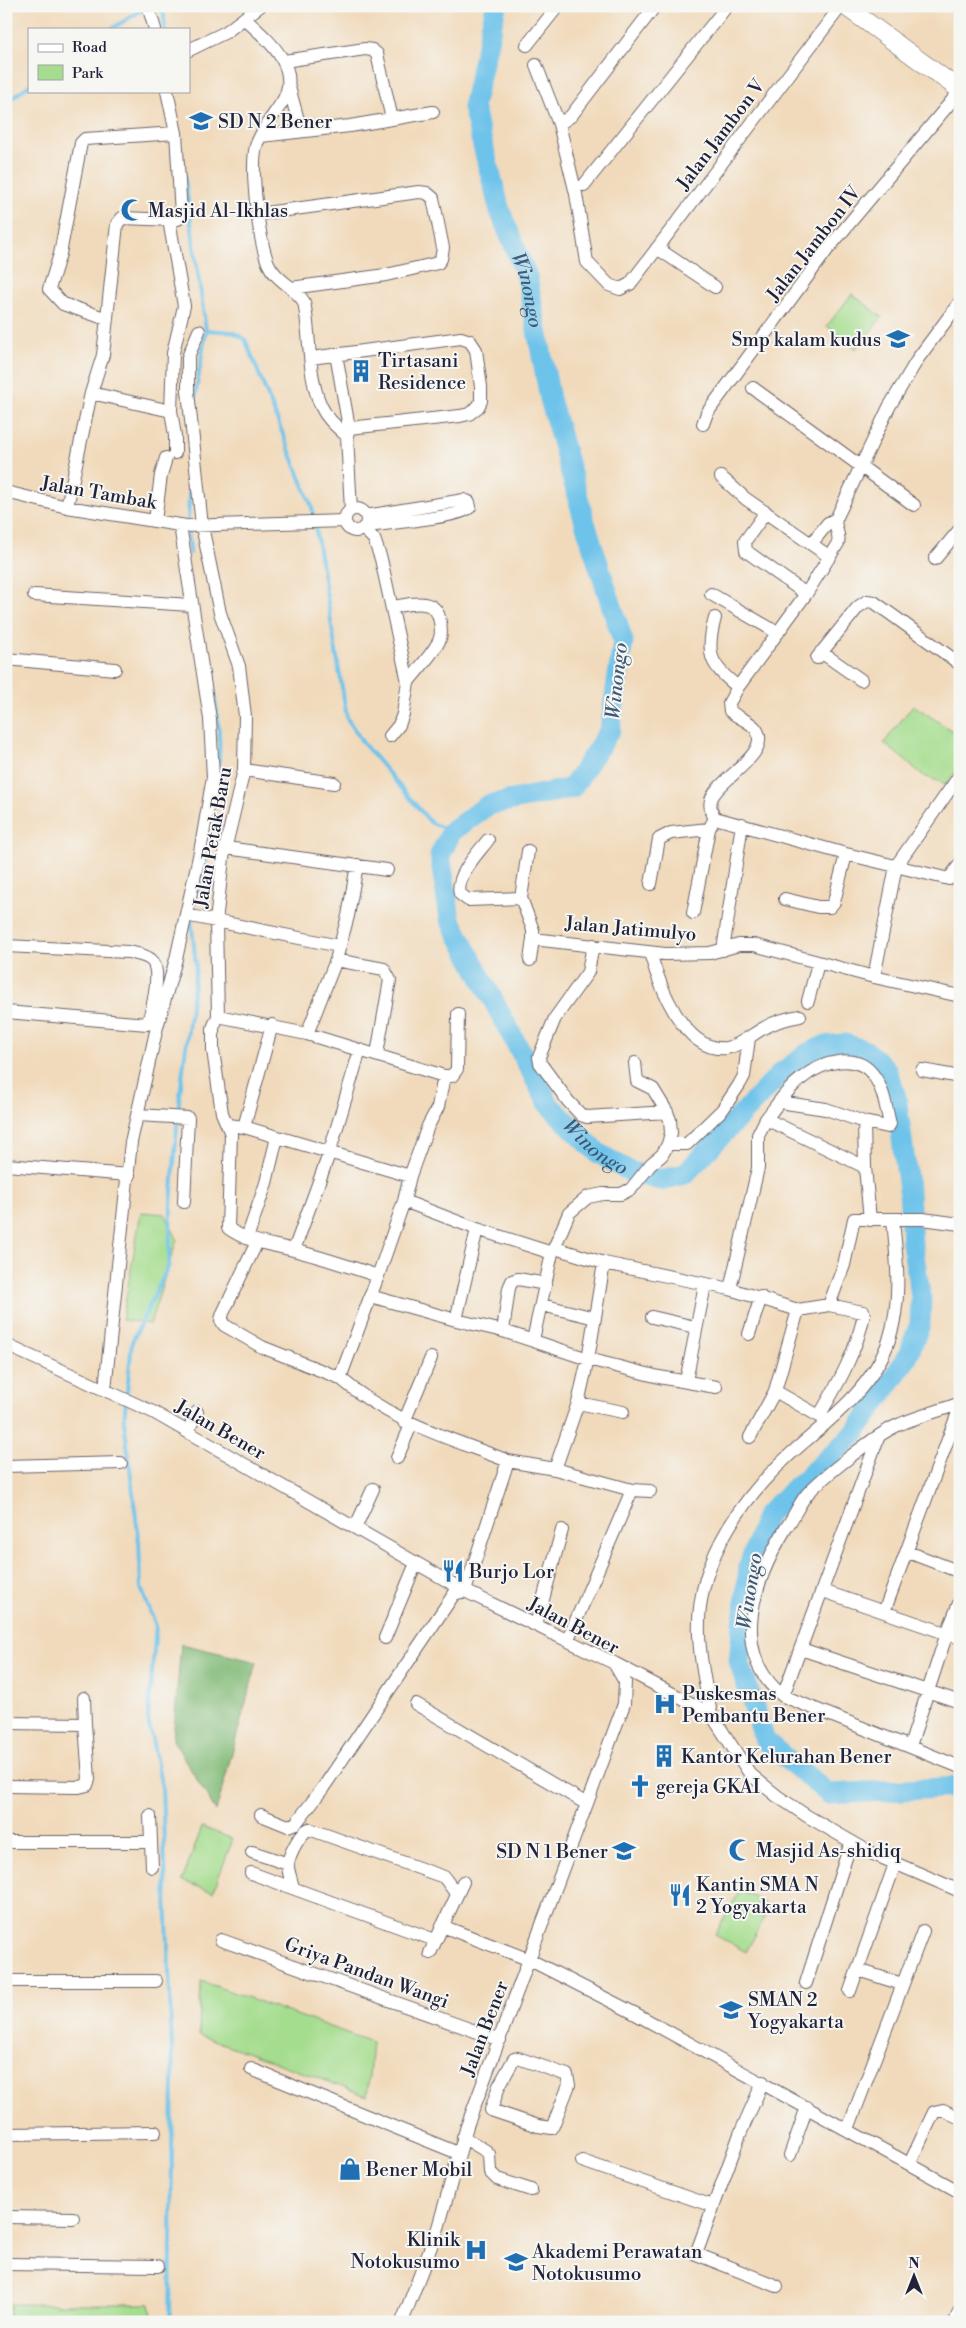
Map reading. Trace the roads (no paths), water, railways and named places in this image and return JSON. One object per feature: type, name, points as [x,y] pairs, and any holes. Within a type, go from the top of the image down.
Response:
[{"type":"main road","points":[[845,6],[960,90]]},
{"type":"street","points":[[148,6],[155,28]]},
{"type":"street","points":[[527,45],[558,6]]},
{"type":"street","points":[[536,65],[559,124],[571,116],[654,6]]},
{"type":"street","points":[[584,185],[727,6]]},
{"type":"street","name":"Jalan Jambon V","points":[[559,124],[576,194],[587,262],[609,286],[620,289],[630,284],[841,6]]},
{"type":"street","points":[[190,50],[226,32],[249,11],[284,61],[301,131]]},
{"type":"street","points":[[284,61],[364,48],[372,50],[377,54],[392,119]]},
{"type":"street","points":[[289,87],[261,136],[254,165],[258,214],[268,264],[275,274],[304,302],[311,358],[321,406],[345,431]]},
{"type":"street","name":"Jalan Jambon IV","points":[[703,424],[707,413],[827,250],[960,90]]},
{"type":"street","points":[[67,507],[91,393],[103,355],[118,220],[126,217],[178,219],[182,211],[176,133],[167,92]]},
{"type":"street","points":[[261,136],[432,112]]},
{"type":"street","points":[[107,319],[67,306],[57,300],[49,289],[60,254],[81,144],[85,139],[176,133]]},
{"type":"street","points":[[258,214],[419,192],[427,193],[433,198],[443,248],[438,263],[386,274],[291,288]]},
{"type":"street","points":[[156,522],[161,475],[171,455],[176,436],[171,411],[173,353],[184,306],[169,220]]},
{"type":"street","points":[[657,248],[715,287]]},
{"type":"street","points":[[693,913],[712,823],[711,798],[756,750],[758,744],[758,734],[753,726],[730,711],[729,703],[738,687],[806,594],[830,556],[839,538],[834,526],[836,519],[889,407],[919,357],[960,302]]},
{"type":"street","points":[[105,1389],[131,1142],[157,1026],[186,915],[208,808],[213,761],[208,708],[191,605],[188,357],[200,332]]},
{"type":"street","points":[[311,358],[461,338],[470,341],[476,350],[480,401],[474,411],[460,416],[345,431]]},
{"type":"street","points":[[336,354],[345,431],[348,515],[351,530],[365,523],[451,508]]},
{"type":"street","points":[[753,388],[914,506]]},
{"type":"street","points":[[91,393],[171,411]]},
{"type":"street","points":[[721,477],[746,499],[830,556]]},
{"type":"street","name":"Jalan Tambak","points":[[6,492],[67,507],[191,526],[348,515]]},
{"type":"street","points":[[348,515],[360,510],[374,539],[393,607],[408,682],[403,714],[399,725],[390,736]]},
{"type":"street","points":[[766,512],[745,541],[746,551],[806,594]]},
{"type":"street","points":[[812,544],[828,523],[836,519]]},
{"type":"street","name":"Jalan Petak Baru","points":[[191,526],[242,682],[245,716],[244,770],[226,848],[216,922],[218,1016],[214,1028],[212,1050],[222,1113],[231,1134],[231,1186],[228,1228],[252,1240]]},
{"type":"street","points":[[935,559],[958,536]]},
{"type":"street","points":[[711,594],[778,633]]},
{"type":"street","points":[[34,595],[191,605]]},
{"type":"street","points":[[861,680],[819,655],[862,602],[871,601],[960,664]]},
{"type":"street","points":[[393,607],[424,603],[436,610],[440,617],[441,628],[438,642],[408,682]]},
{"type":"street","points":[[715,618],[712,660],[720,673],[738,687]]},
{"type":"street","points":[[6,659],[115,670]]},
{"type":"street","points":[[244,770],[334,783]]},
{"type":"street","points":[[874,977],[896,866],[960,775]]},
{"type":"street","points":[[651,884],[659,839],[671,833],[712,823],[742,824],[846,854],[954,879],[960,864]]},
{"type":"street","points":[[723,950],[742,824]]},
{"type":"street","points":[[488,840],[475,856],[459,884],[460,894],[468,900],[521,898]]},
{"type":"street","points":[[226,848],[387,870]]},
{"type":"street","points":[[528,851],[521,898],[533,930],[530,960]]},
{"type":"street","points":[[785,898],[818,907],[830,907],[834,902],[846,854]]},
{"type":"street","points":[[307,1034],[336,960],[357,865]]},
{"type":"street","points":[[186,915],[339,946]]},
{"type":"street","name":"Jalan Jatimulyo","points":[[533,939],[650,953],[692,954],[723,950],[738,944],[754,945],[874,977],[960,996]]},
{"type":"street","points":[[593,945],[588,972],[555,1018],[540,1050],[540,1063],[580,1115],[587,1117],[667,1112]]},
{"type":"street","points":[[6,946],[128,952],[146,956],[153,962],[156,970],[156,984],[147,1024],[6,1012]]},
{"type":"street","points":[[650,953],[658,982],[668,1001],[692,1032],[706,1045],[727,1048],[764,1028],[800,1016]]},
{"type":"street","points":[[336,960],[384,969],[388,973],[390,980],[377,1054]]},
{"type":"street","points":[[808,1001],[818,963]]},
{"type":"street","points":[[218,1016],[272,1025],[377,1054],[444,1076],[452,1076],[457,1068],[458,1014]]},
{"type":"street","points":[[244,1127],[272,1025]]},
{"type":"street","points":[[668,1144],[687,1144],[723,1108],[744,1076],[748,1038]]},
{"type":"street","points":[[294,1250],[329,1154],[360,1050]]},
{"type":"street","points":[[730,1288],[758,1168],[758,1135],[766,1119],[779,1102],[802,1078],[826,1064],[850,1061],[861,1064],[874,1075],[881,1087],[890,1124],[885,1127],[826,1109],[779,1102]]},
{"type":"street","points":[[532,1340],[554,1251],[569,1213],[582,1202],[596,1195],[621,1194],[631,1189],[651,1164],[662,1154],[668,1144],[670,1120],[667,1112],[654,1089],[637,1081],[635,1063]]},
{"type":"street","points":[[922,1070],[960,1077]]},
{"type":"street","points":[[340,1378],[378,1276],[428,1126],[438,1107],[444,1076]]},
{"type":"street","points":[[138,1116],[188,1118],[184,1202]]},
{"type":"street","points":[[766,1119],[865,1168]]},
{"type":"street","points":[[864,1122],[865,1168],[870,1220]]},
{"type":"street","points":[[228,1126],[244,1127],[329,1154],[410,1176]]},
{"type":"street","points":[[277,1137],[252,1240],[221,1320],[224,1325],[262,1347],[340,1378],[359,1394],[408,1423],[508,1461],[555,1469],[632,1490],[650,1491]]},
{"type":"street","points":[[6,1165],[129,1175]]},
{"type":"street","points":[[404,1201],[477,1229],[554,1251],[705,1285],[730,1288],[798,1310],[829,1306],[861,1311],[864,1314],[861,1330],[824,1419]]},
{"type":"street","points":[[829,1306],[844,1265],[852,1222],[858,1218],[870,1220],[923,1219],[960,1224]]},
{"type":"street","points":[[895,1220],[898,1296],[889,1339],[864,1383],[770,1472],[720,1542],[707,1578],[700,1609],[698,1634],[711,1714],[750,1774],[784,1802],[851,1842],[895,1864],[960,1891]]},
{"type":"street","points":[[456,1320],[477,1229]]},
{"type":"street","points":[[252,1240],[294,1250],[378,1276]]},
{"type":"street","points":[[555,1469],[578,1403],[588,1359],[604,1263]]},
{"type":"street","points":[[503,1331],[509,1288],[512,1281],[518,1279],[546,1284]]},
{"type":"street","points":[[686,1381],[695,1327],[705,1285]]},
{"type":"street","points":[[370,1296],[503,1331],[588,1359],[659,1377],[716,1388]]},
{"type":"street","points":[[748,1334],[761,1297]]},
{"type":"street","points":[[542,1305],[595,1318]]},
{"type":"street","points":[[750,1437],[775,1390],[798,1310]]},
{"type":"street","points":[[652,1317],[695,1327]]},
{"type":"street","name":"Jalan Bener","points":[[6,1345],[105,1389],[188,1431],[465,1592],[568,1639],[614,1663],[625,1682],[624,1704],[463,2137],[438,2228],[402,2322]]},
{"type":"street","points":[[397,1458],[431,1358]]},
{"type":"street","points":[[775,1390],[824,1419]]},
{"type":"street","points":[[578,1403],[623,1412]]},
{"type":"street","points":[[960,1405],[904,1423],[878,1438],[807,1495],[764,1566],[756,1589],[751,1633],[757,1663],[766,1680],[783,1696],[960,1766]]},
{"type":"street","points":[[884,1612],[908,1552],[960,1405]]},
{"type":"street","points":[[188,1431],[197,1412]]},
{"type":"street","points":[[783,1696],[802,1649],[878,1438]]},
{"type":"street","points":[[261,1815],[288,1826],[296,1823],[324,1788],[454,1594],[465,1592],[508,1461]]},
{"type":"street","points":[[6,1466],[121,1462]]},
{"type":"street","points":[[355,1528],[373,1488]]},
{"type":"street","points":[[568,1639],[632,1490]]},
{"type":"street","points":[[536,1625],[562,1530]]},
{"type":"street","points":[[908,1552],[960,1572]]},
{"type":"street","points":[[386,1638],[416,1563]]},
{"type":"street","points":[[823,1590],[960,1638]]},
{"type":"street","points":[[910,1746],[947,1633],[960,1601]]},
{"type":"street","points":[[802,1649],[960,1702]]},
{"type":"street","points":[[614,1663],[711,1714]]},
{"type":"street","points":[[6,1786],[79,1787],[87,1785],[89,1779],[84,1698]]},
{"type":"street","points":[[416,1704],[587,1804]]},
{"type":"street","points":[[6,1723],[85,1724]]},
{"type":"street","points":[[150,1816],[152,1867]]},
{"type":"street","points":[[293,1888],[288,1864],[303,1832],[312,1829],[444,1877],[456,1895]]},
{"type":"street","points":[[6,1842],[151,1842]]},
{"type":"street","points":[[806,1983],[851,1842]]},
{"type":"street","points":[[252,1852],[288,1864]]},
{"type":"street","points":[[850,1990],[895,1864]]},
{"type":"street","points":[[250,1873],[435,1940]]},
{"type":"street","points":[[430,1953],[463,1882]]},
{"type":"street","points":[[442,1926],[530,1960],[764,2082],[960,2192]]},
{"type":"street","points":[[848,2129],[923,1931]]},
{"type":"street","name":"Griya Pandan Wangi","points":[[221,1940],[500,2040]]},
{"type":"street","points":[[858,1970],[902,1984]]},
{"type":"street","points":[[6,1981],[156,1982]]},
{"type":"street","points":[[518,2058],[567,2075],[569,2079],[558,2116],[550,2129],[491,2110],[499,2086],[514,2059],[518,2058]]},
{"type":"street","points":[[251,2069],[458,2153]]},
{"type":"street","points":[[485,2077],[499,2086]]},
{"type":"street","points":[[764,2082],[740,2134],[696,2254],[777,2286]]},
{"type":"street","points":[[790,2155],[807,2107]]},
{"type":"street","points":[[910,2163],[934,2112],[943,2110],[960,2118]]},
{"type":"street","points":[[6,2134],[155,2132]]},
{"type":"street","points":[[463,2137],[489,2154],[490,2172],[497,2179],[531,2190]]},
{"type":"street","points":[[582,2161],[713,2206]]},
{"type":"street","points":[[6,2217],[73,2218]]},
{"type":"street","points":[[6,2264],[158,2266]]},
{"type":"street","points":[[955,2322],[960,2310]]},
{"type":"waterway","points":[[163,6],[165,28]]},
{"type":"waterway","name":"Winongo","points":[[496,6],[473,107],[500,211],[527,277],[550,399],[586,526],[623,641],[610,730],[572,788],[488,805],[452,831],[440,855],[450,919],[549,1105],[598,1153],[631,1172],[661,1180],[685,1174],[780,1074],[808,1053],[824,1046],[845,1044],[866,1051],[886,1069],[896,1097],[909,1190],[912,1244],[921,1297],[920,1324],[907,1358],[854,1434],[767,1514],[749,1566],[739,1661],[765,1741],[829,1794],[960,1787]]},
{"type":"waterway","points":[[113,28],[142,10]]},
{"type":"waterway","points":[[6,103],[28,86]]},
{"type":"waterway","points":[[184,173],[206,330],[194,404]]},
{"type":"waterway","points":[[206,330],[232,332],[245,339],[312,507],[347,718],[363,743],[431,823],[452,831]]},
{"type":"waterway","points":[[190,465],[188,524],[190,553]]},
{"type":"waterway","points":[[207,659],[219,727],[218,768]]},
{"type":"waterway","points":[[200,892],[205,859]]},
{"type":"waterway","points":[[170,2322],[173,2077],[162,1788],[148,1719],[156,1626],[141,1588],[139,1542],[124,1420],[132,1342],[169,1265],[171,1204],[179,1102],[196,967],[191,917]]},
{"type":"place","name":"SD N 2 Bener","points":[[201,121]]},
{"type":"place","name":"Masjid Al-Ikhlas","points":[[132,210]]},
{"type":"place","name":"Smp kalam kudus","points":[[898,339]]},
{"type":"place","name":"Tirtasani Residence","points":[[361,371]]},
{"type":"place","name":"Burjo Lor","points":[[453,1571]]},
{"type":"place","name":"Puskesmas Pembantu Bener","points":[[665,1704]]},
{"type":"place","name":"Kantor Kelurahan Bener","points":[[664,1756]]},
{"type":"place","name":"gereja GKAI","points":[[640,1786]]},
{"type":"place","name":"Masjid As-shidiq","points":[[740,1850]]},
{"type":"place","name":"SD N 1 Bener","points":[[624,1851]]},
{"type":"place","name":"Kantin SMA N 2 Yogyakarta","points":[[680,1895]]},
{"type":"place","name":"SMAN 2 Yogyakarta","points":[[731,2010]]},
{"type":"place","name":"Bener Mobil","points":[[350,2169]]},
{"type":"place","name":"Klinik Notokusumo","points":[[476,2250]]},
{"type":"place","name":"Akademi Perawatan Notokusumo","points":[[516,2262]]}]
